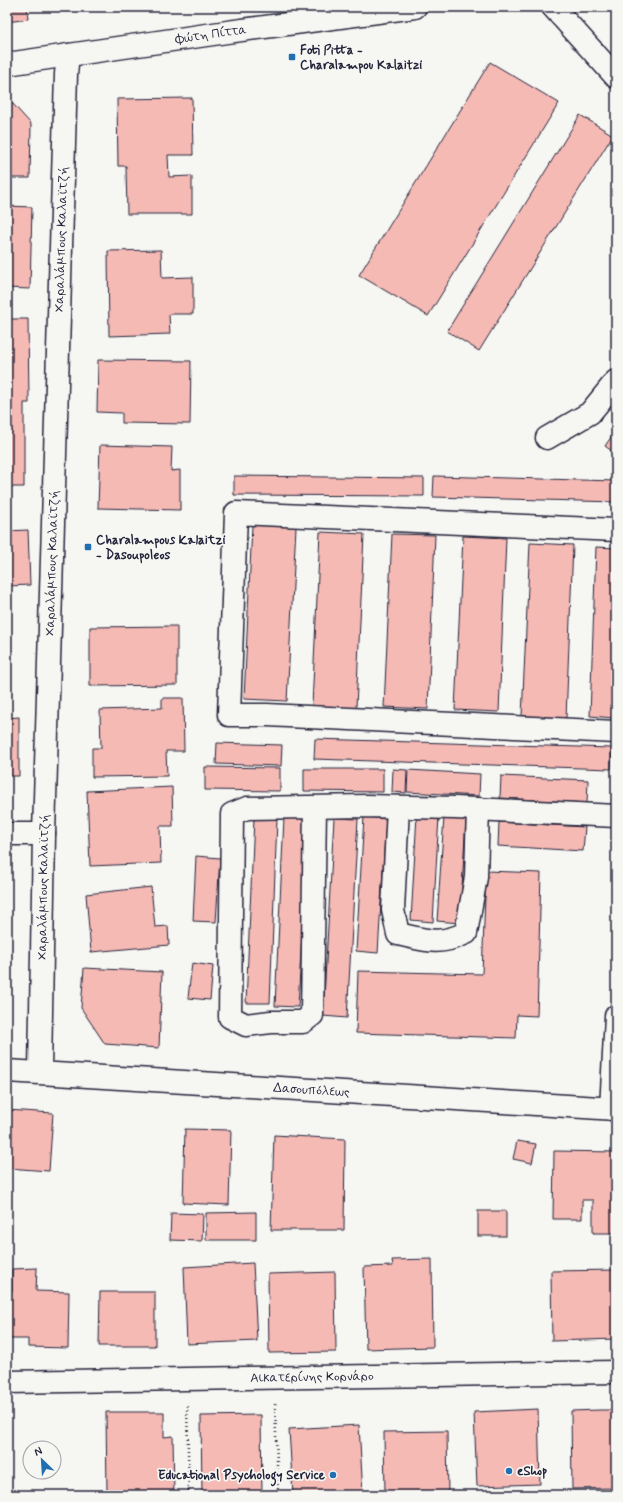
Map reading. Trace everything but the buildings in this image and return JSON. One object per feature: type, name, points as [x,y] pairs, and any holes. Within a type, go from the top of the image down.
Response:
[{"type":"street","name":"Φώτη Πίττα","points":[[7,64],[415,7]]},
{"type":"street","points":[[553,7],[616,77]]},
{"type":"street","name":"Χαραλάμπους Καλαϊτζή","points":[[40,1072],[44,834],[66,74],[68,55]]},
{"type":"street","points":[[547,438],[590,413],[616,381]]},
{"type":"street","points":[[616,530],[236,513],[229,715],[267,715],[616,732]]},
{"type":"street","points":[[315,807],[312,1015],[303,1022],[246,1024],[230,1017],[232,814],[247,808],[366,806],[478,809],[616,816]]},
{"type":"street","points":[[398,807],[393,910],[398,934],[436,942],[454,938],[466,933],[476,878],[478,809]]},
{"type":"street","points":[[7,834],[44,834]]},
{"type":"street","points":[[614,1109],[616,1016]]},
{"type":"street","name":"Δασουπόλεως","points":[[7,1071],[614,1109]]},
{"type":"street","name":"Αικατερίνης Κορνάρο","points":[[7,1382],[616,1372]]},
{"type":"path","points":[[274,1378],[278,1495]]},
{"type":"path","points":[[187,1379],[189,1495]]},
{"type":"place","name":"Foti Pitta - Charalampou Kalaitzi","points":[[292,57]]},
{"type":"place","name":"Charalampous Kalaitzi - Dasoupoleos","points":[[88,547]]},
{"type":"place","name":"eShop","points":[[509,1471]]},
{"type":"place","name":"Educational Psychology Service","points":[[333,1475]]}]
